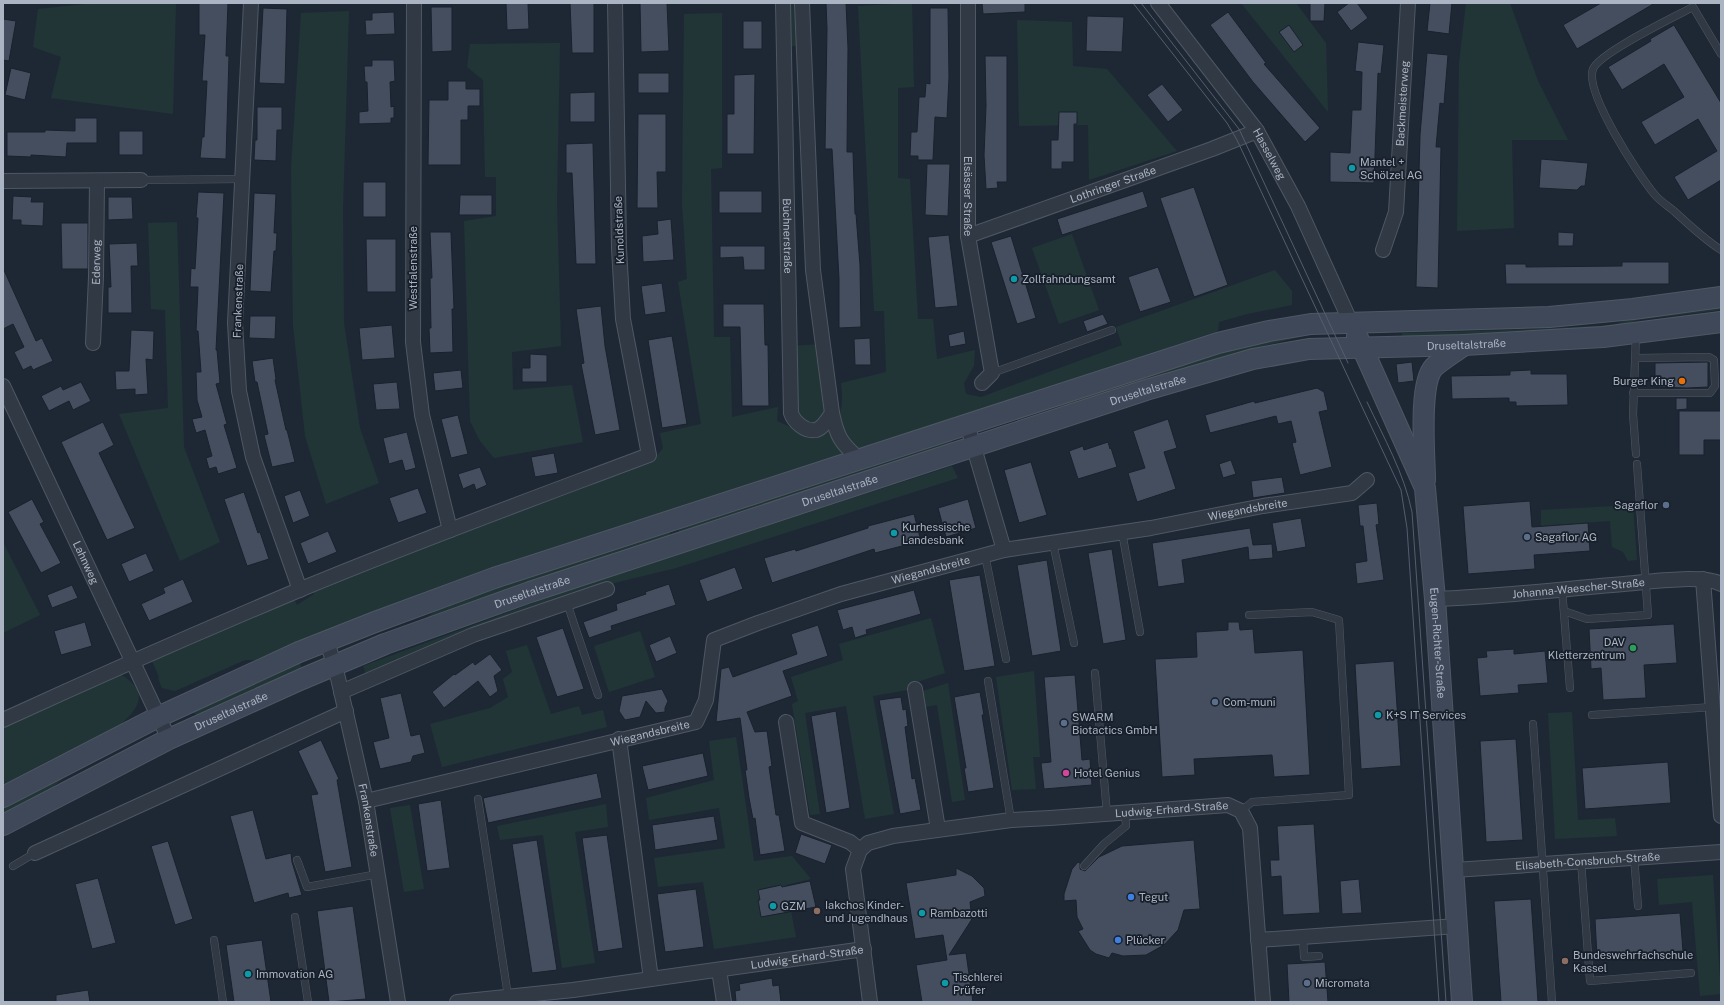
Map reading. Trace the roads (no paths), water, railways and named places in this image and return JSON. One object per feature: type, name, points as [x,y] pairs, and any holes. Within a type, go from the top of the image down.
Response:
[{"type":"main road","name":"Druseltalstraße","points":[[3,797],[158,717],[326,641],[494,578],[1218,343],[1269,331],[1311,324],[1549,317],[1633,309],[1721,297]]},
{"type":"main road","name":"Druseltalstraße","points":[[3,825],[169,739],[385,644],[530,592],[1146,390],[1253,359],[1309,349],[1362,346],[1464,345],[1636,333],[1721,322]]},
{"type":"main road","name":"Eugen-Richter-Straße","points":[[1351,324],[1425,488],[1435,599],[1462,1002]]},
{"type":"main road","points":[[1425,488],[1424,428],[1428,379],[1434,368],[1464,345]]},
{"type":"street","name":"Frankenstraße","points":[[251,3],[236,323],[239,391],[253,457],[300,590]]},
{"type":"street","name":"Westfalenstraße","points":[[414,3],[413,342],[422,415],[450,530]]},
{"type":"street","name":"Kunoldstraße","points":[[450,530],[649,455],[623,311],[619,248],[615,3]]},
{"type":"street","name":"Büchnerstraße","points":[[783,3],[791,413],[793,419],[801,426],[816,430],[822,426],[832,413]]},
{"type":"street","name":"Büchnerstraße","points":[[802,3],[813,270],[832,413],[836,430],[844,446],[859,459]]},
{"type":"street","name":"Elsässer Straße","points":[[968,3],[968,236],[987,378]]},
{"type":"street","name":"Hasselweg","points":[[1158,3],[1257,131],[1298,206],[1351,324]]},
{"type":"street","name":"Backmeisterweg","points":[[1383,250],[1396,212],[1404,5]]},
{"type":"street","name":"Lothringer Straße","points":[[968,236],[1212,149],[1257,131]]},
{"type":"street","points":[[3,181],[140,180]]},
{"type":"street","name":"Ederweg","points":[[92,343],[96,277],[97,181]]},
{"type":"street","name":"Lahnweg","points":[[3,386],[169,739]]},
{"type":"street","points":[[966,424],[1004,550]]},
{"type":"street","name":"Wiegandsbreite","points":[[366,801],[619,739],[696,722],[706,700],[714,640],[758,622],[841,594],[1004,550],[1122,532],[1263,506],[1352,493],[1367,480]]},
{"type":"street","points":[[3,720],[132,661],[300,590],[450,530]]},
{"type":"street","points":[[1703,579],[1721,816]]},
{"type":"street","name":"Johanna-Waescher-Straße","points":[[1435,599],[1646,582],[1703,579],[1716,581],[1721,584]]},
{"type":"street","name":"Druseltalstraße","points":[[341,692],[473,635],[607,589]]},
{"type":"street","name":"Frankenstraße","points":[[326,641],[346,711],[366,801],[398,1002]]},
{"type":"street","points":[[915,689],[938,829]]},
{"type":"street","points":[[35,853],[346,711]]},
{"type":"street","points":[[786,722],[802,823],[850,842],[860,850]]},
{"type":"street","points":[[619,739],[651,979]]},
{"type":"street","name":"Ludwig-Erhard-Straße","points":[[457,1002],[508,996],[574,996],[651,979],[864,949],[853,869],[860,850],[868,843],[893,836],[1011,820],[1228,805],[1241,811],[1250,828],[1263,1002]]},
{"type":"street","name":"Elisabeth-Consbruch-Straße","points":[[1454,870],[1721,852]]},
{"type":"street","points":[[1258,940],[1457,926]]},
{"type":"street","points":[[864,949],[870,1002]]},
{"type":"street","points":[[720,970],[724,1002]]},
{"type":"lane","points":[[1721,54],[1693,7],[1614,51],[1598,62],[1592,70],[1592,83],[1607,119],[1627,154],[1656,196],[1721,250]]},
{"type":"lane","points":[[140,180],[243,179]]},
{"type":"lane","points":[[987,378],[1112,330]]},
{"type":"lane","points":[[1636,333],[1636,358],[1633,393],[1634,438],[1636,454]]},
{"type":"lane","points":[[1633,393],[1710,393],[1715,386],[1714,360],[1709,357],[1636,358]]},
{"type":"lane","points":[[1564,611],[1587,619],[1648,615],[1637,464]]},
{"type":"lane","points":[[1122,532],[1140,632]]},
{"type":"lane","points":[[1053,543],[1074,643]]},
{"type":"lane","points":[[985,555],[1006,659]]},
{"type":"lane","points":[[1562,589],[1570,688]]},
{"type":"lane","points":[[568,603],[598,695]]},
{"type":"lane","points":[[1241,811],[1252,802],[1349,795],[1339,620],[1312,612],[1248,615]]},
{"type":"lane","points":[[1095,673],[1107,814]]},
{"type":"lane","points":[[988,681],[1011,820]]},
{"type":"lane","points":[[1592,715],[1713,707]]},
{"type":"lane","points":[[1533,724],[1552,1002]]},
{"type":"lane","points":[[478,799],[508,996]]},
{"type":"lane","points":[[1084,866],[1104,844],[1126,826],[1125,812]]},
{"type":"lane","points":[[13,866],[35,853]]},
{"type":"lane","points":[[1634,857],[1638,906]]},
{"type":"lane","points":[[297,860],[307,887],[378,874]]},
{"type":"lane","points":[[1581,861],[1590,981],[1691,973]]},
{"type":"lane","points":[[295,917],[308,1002]]},
{"type":"lane","points":[[1302,937],[1304,957],[1319,956]]},
{"type":"lane","points":[[214,940],[223,1002]]},
{"type":"tram line","points":[[1133,3],[1227,123],[1237,140],[1401,490],[1407,528],[1439,1002]]},
{"type":"tram line","points":[[1141,3],[1239,129],[1348,363]]},
{"type":"tram line","points":[[1367,402],[1399,470],[1412,512],[1446,1002]]},
{"type":"place","name":"Mantel + Schölzel AG","points":[[1352,168]]},
{"type":"place","name":"Zollfahndungsamt","points":[[1014,279]]},
{"type":"place","name":"Burger King","points":[[1682,381]]},
{"type":"place","name":"Sagaflor","points":[[1666,505]]},
{"type":"place","name":"Kurhessische Landesbank","points":[[894,533]]},
{"type":"place","name":"Sagaflor AG","points":[[1527,537]]},
{"type":"place","name":"DAV Kletterzentrum","points":[[1633,648]]},
{"type":"place","name":"Com-muni","points":[[1215,702]]},
{"type":"place","name":"K+S IT Services","points":[[1378,715]]},
{"type":"place","name":"SWARM Biotactics GmbH","points":[[1064,723]]},
{"type":"place","name":"Hotel Genius","points":[[1066,773]]},
{"type":"place","name":"Tegut","points":[[1131,897]]},
{"type":"place","name":"GZM","points":[[773,906]]},
{"type":"place","name":"Iakchos Kinder- und Jugendhaus","points":[[817,911]]},
{"type":"place","name":"Rambazotti","points":[[922,913]]},
{"type":"place","name":"Plücker","points":[[1118,940]]},
{"type":"place","name":"Bundeswehrfachschule Kassel","points":[[1565,961]]},
{"type":"place","name":"Immovation AG","points":[[248,974]]},
{"type":"place","name":"Tischlerei Prüfer","points":[[945,983]]},
{"type":"place","name":"Micromata","points":[[1307,983]]}]
